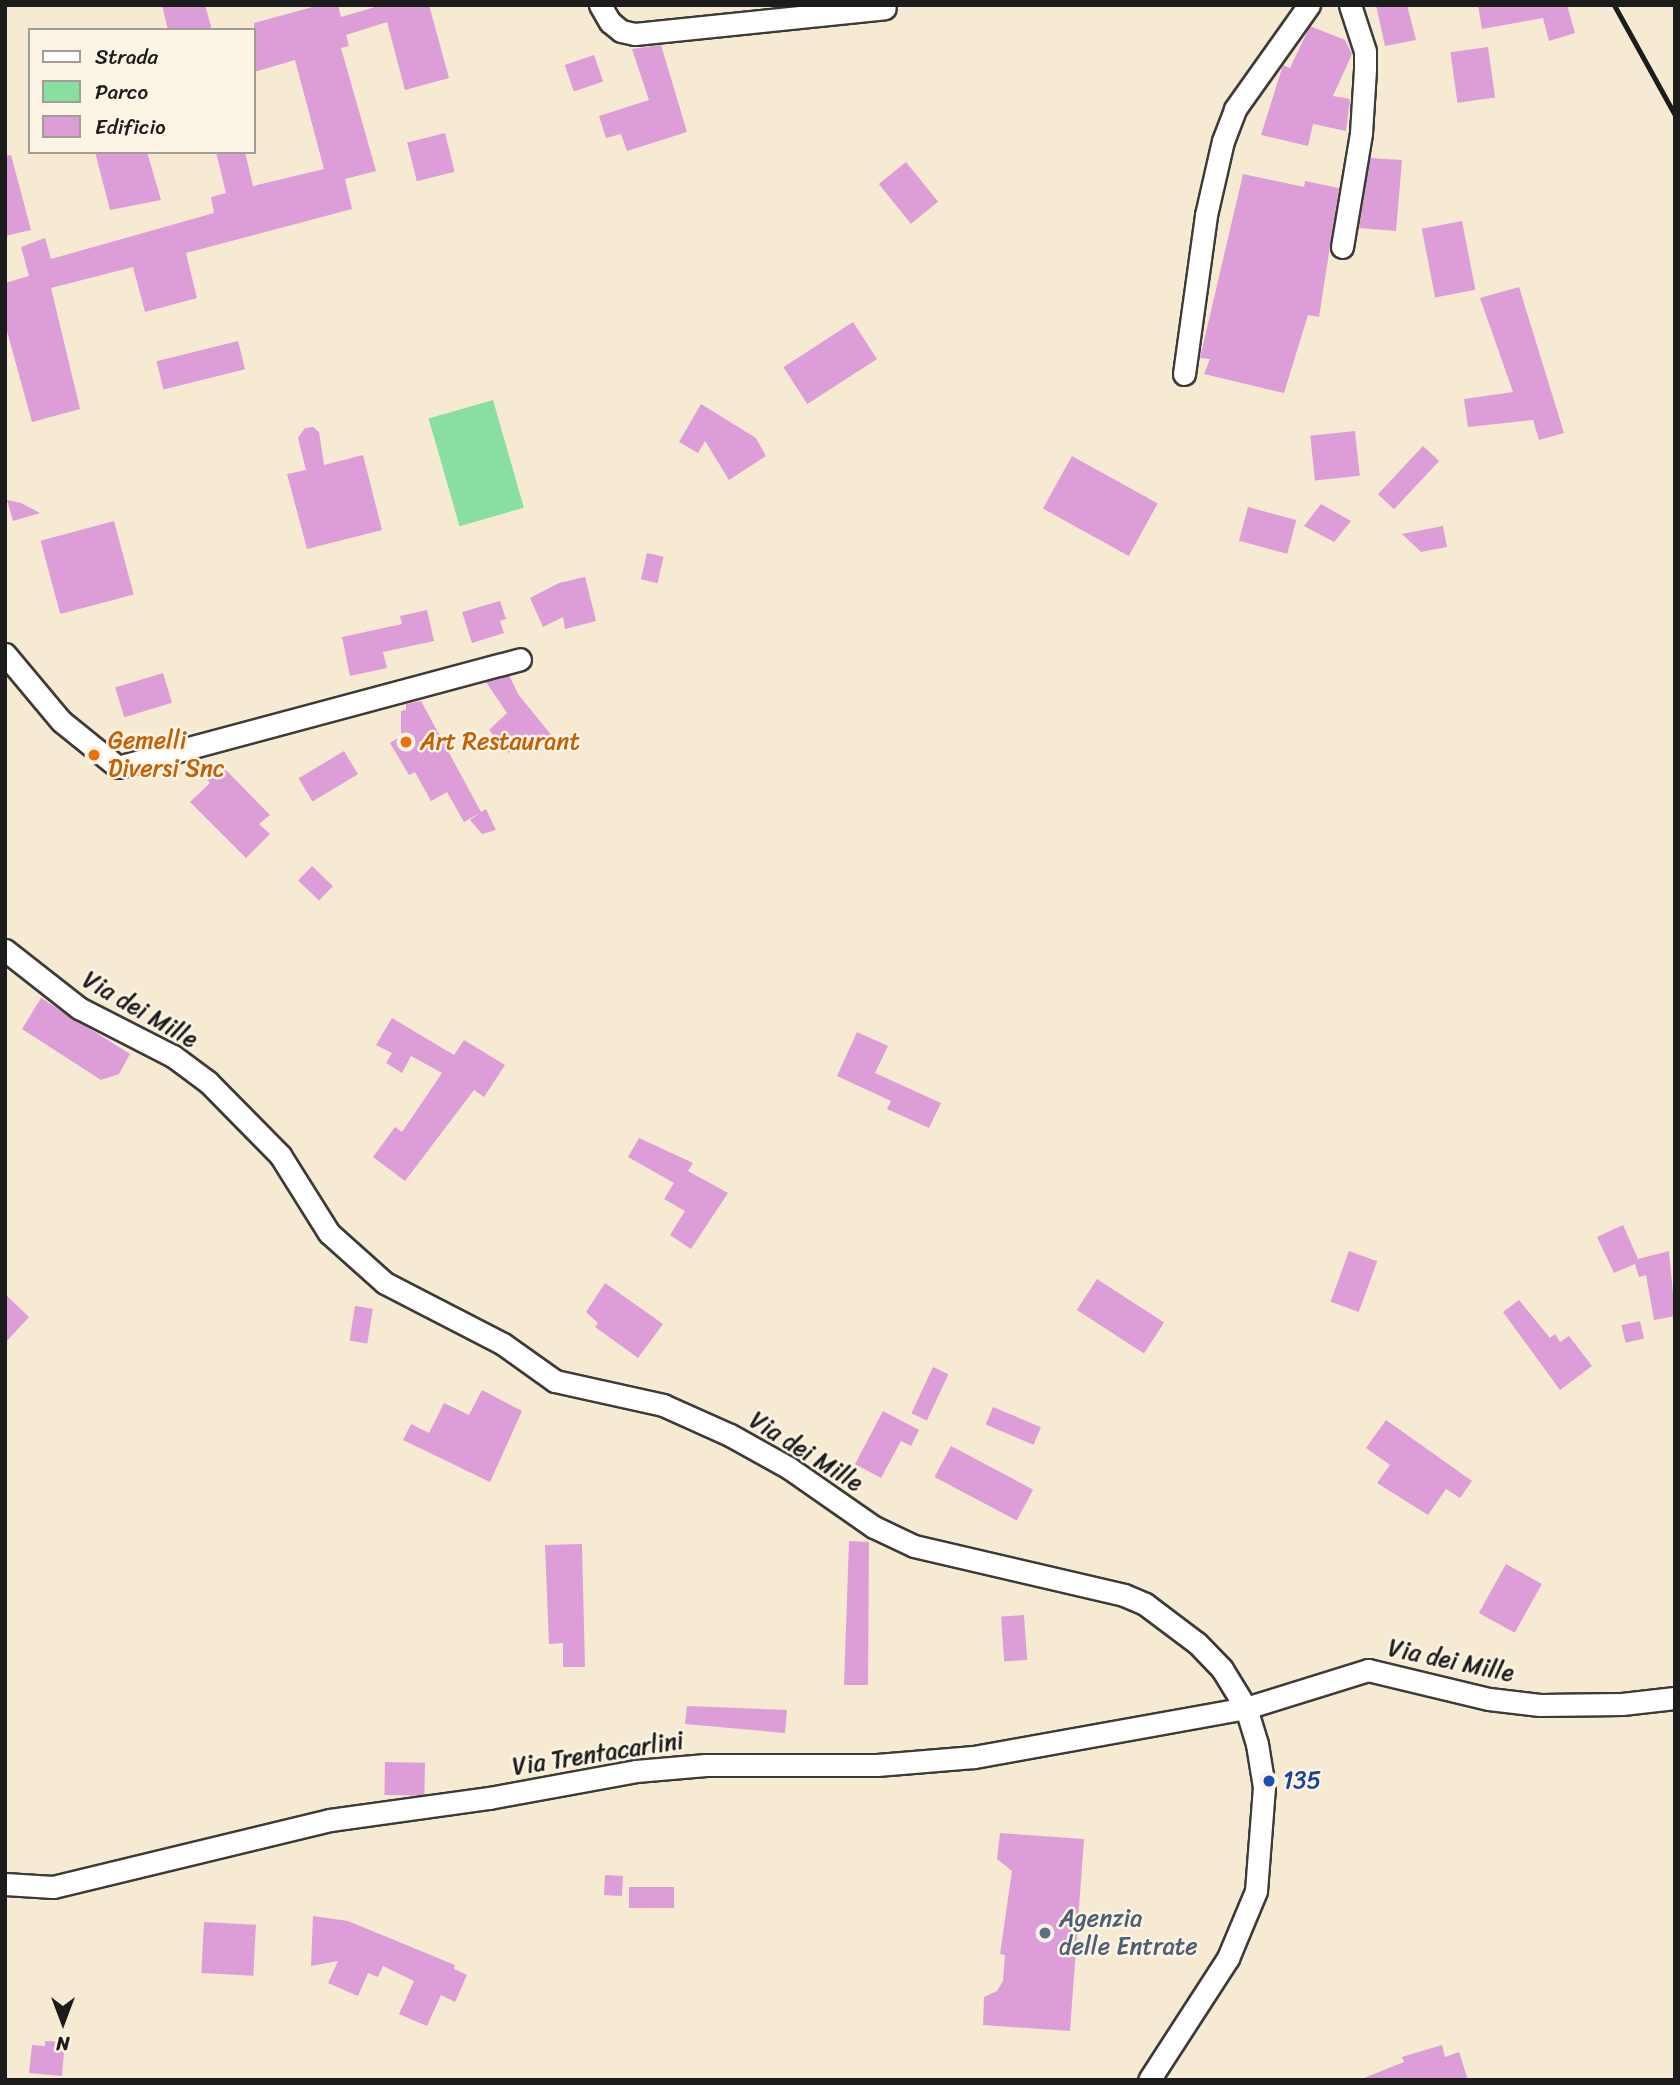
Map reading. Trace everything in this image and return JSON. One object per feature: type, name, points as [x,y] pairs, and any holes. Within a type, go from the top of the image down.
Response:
[{"type":"street","points":[[600,5],[615,27],[635,34],[889,6]]},
{"type":"street","points":[[1184,374],[1206,215],[1223,141],[1235,109],[1309,5]]},
{"type":"street","points":[[1342,247],[1361,133],[1365,69],[1365,51],[1350,5]]},
{"type":"street","points":[[5,654],[61,721],[118,767],[520,659]]},
{"type":"street","name":"Via dei Mille","points":[[5,950],[79,1008],[173,1056],[208,1082],[279,1155],[329,1233],[385,1283],[503,1344],[555,1381],[663,1405],[730,1435],[789,1468],[874,1527],[914,1546],[1124,1595],[1146,1604],[1197,1643],[1222,1669],[1247,1708],[1368,1670],[1489,1699],[1540,1705],[1622,1704],[1675,1698]]},
{"type":"street","points":[[1149,2080],[1228,1958],[1256,1891],[1264,1787],[1247,1708]]},
{"type":"street","name":"Via Trentacarlini","points":[[5,1884],[54,1887],[330,1820],[489,1798],[636,1771],[934,1762],[1247,1708]]},
{"type":"green space","points":[[493,400],[524,508],[459,526],[429,418]]},
{"type":"building","points":[[162,5],[205,5],[211,28],[168,28]]},
{"type":"building","points":[[320,5],[338,5],[341,17],[382,5],[429,5],[449,78],[405,90],[387,22],[346,35],[349,46],[341,48],[376,171],[345,179],[352,209],[186,253],[197,298],[145,312],[133,267],[51,288],[80,409],[32,422],[5,324],[5,283],[29,276],[21,247],[45,238],[51,259],[214,213],[211,197],[226,193],[216,154],[245,154],[253,186],[324,169],[295,60],[256,71],[254,23]]},
{"type":"building","points":[[1376,5],[1407,5],[1416,40],[1385,46]]},
{"type":"building","points":[[1478,5],[1567,5],[1575,33],[1549,41],[1543,18],[1482,29]]},
{"type":"building","points":[[1310,26],[1345,40],[1352,54],[1333,96],[1350,99],[1346,131],[1313,124],[1308,146],[1261,135],[1283,65],[1290,68]]},
{"type":"building","points":[[661,45],[687,132],[627,151],[621,134],[606,138],[599,116],[649,100],[632,49]]},
{"type":"building","points":[[1488,47],[1495,98],[1457,103],[1450,52]]},
{"type":"building","points":[[594,55],[603,81],[574,92],[565,65]]},
{"type":"building","points":[[445,133],[455,172],[417,181],[407,142]]},
{"type":"building","points":[[96,154],[148,154],[161,200],[110,210]]},
{"type":"building","points":[[11,155],[31,230],[5,236],[5,156]]},
{"type":"building","points":[[1370,158],[1402,160],[1396,231],[1359,228]]},
{"type":"building","points":[[906,162],[938,202],[911,224],[879,184]]},
{"type":"building","points":[[1243,174],[1304,187],[1305,181],[1339,188],[1319,317],[1308,315],[1284,393],[1204,374],[1210,359],[1200,358]]},
{"type":"building","points":[[1462,221],[1475,290],[1435,298],[1422,229]]},
{"type":"building","points":[[1519,287],[1564,433],[1539,440],[1533,420],[1468,427],[1464,399],[1513,392],[1480,298]]},
{"type":"building","points":[[853,322],[877,359],[807,404],[783,367]]},
{"type":"building","points":[[238,341],[245,369],[164,389],[156,361]]},
{"type":"building","points":[[701,404],[756,438],[766,456],[729,480],[705,441],[698,453],[679,442]]},
{"type":"building","points":[[313,427],[319,432],[324,465],[363,455],[382,530],[307,549],[287,474],[306,470],[298,438],[305,428]]},
{"type":"building","points":[[1355,431],[1360,476],[1315,480],[1310,436]]},
{"type":"building","points":[[1423,446],[1439,461],[1394,509],[1378,494]]},
{"type":"building","points":[[1072,456],[1158,504],[1129,556],[1043,508]]},
{"type":"building","points":[[7,500],[21,503],[40,513],[13,521]]},
{"type":"building","points":[[1321,504],[1351,521],[1334,542],[1304,526]]},
{"type":"building","points":[[1248,507],[1296,520],[1287,554],[1239,541]]},
{"type":"building","points":[[114,521],[134,594],[60,614],[41,541]]},
{"type":"building","points":[[1443,526],[1447,547],[1421,552],[1402,534]]},
{"type":"building","points":[[647,553],[664,557],[657,583],[641,579]]},
{"type":"building","points":[[585,577],[596,621],[565,629],[563,617],[543,627],[530,598],[559,583]]},
{"type":"building","points":[[500,601],[506,619],[500,621],[504,633],[472,643],[462,612]]},
{"type":"building","points":[[427,610],[434,641],[383,652],[387,668],[350,676],[342,637],[402,624],[400,616]]},
{"type":"building","points":[[163,673],[172,703],[124,717],[115,688]]},
{"type":"building","points":[[509,675],[518,694],[552,736],[536,750],[526,739],[509,753],[489,730],[507,713],[486,682]]},
{"type":"building","points":[[421,701],[481,812],[486,809],[496,830],[482,834],[470,820],[480,813],[464,822],[447,792],[431,801],[415,772],[409,775],[390,743],[401,736],[401,711],[406,710],[406,704]]},
{"type":"building","points":[[344,751],[358,774],[312,801],[299,778]]},
{"type":"building","points":[[225,769],[270,815],[259,824],[270,834],[246,858],[190,802],[210,783],[201,771]]},
{"type":"building","points":[[312,866],[333,886],[319,901],[298,880]]},
{"type":"building","points":[[41,998],[130,1054],[119,1074],[101,1080],[22,1029]]},
{"type":"building","points":[[392,1018],[454,1055],[464,1040],[505,1065],[484,1097],[474,1090],[405,1181],[373,1157],[395,1127],[402,1132],[442,1073],[411,1056],[402,1073],[386,1063],[392,1053],[376,1045]]},
{"type":"building","points":[[857,1032],[888,1046],[875,1073],[941,1103],[929,1128],[887,1109],[891,1101],[837,1076]]},
{"type":"building","points":[[639,1138],[693,1163],[688,1171],[728,1193],[691,1249],[670,1235],[685,1211],[664,1199],[674,1183],[628,1157]]},
{"type":"building","points":[[1623,1225],[1638,1259],[1669,1251],[1675,1316],[1654,1320],[1646,1275],[1639,1277],[1635,1264],[1614,1273],[1597,1237]]},
{"type":"building","points":[[1349,1251],[1377,1261],[1359,1312],[1331,1302]]},
{"type":"building","points":[[1097,1279],[1164,1323],[1144,1354],[1077,1310]]},
{"type":"building","points":[[605,1283],[663,1324],[638,1358],[595,1327],[598,1323],[586,1312]]},
{"type":"building","points":[[5,1294],[29,1317],[5,1343]]},
{"type":"building","points":[[1519,1300],[1550,1338],[1555,1334],[1560,1342],[1569,1336],[1592,1366],[1560,1390],[1503,1312]]},
{"type":"building","points":[[355,1306],[373,1309],[367,1343],[350,1341]]},
{"type":"building","points":[[1640,1321],[1644,1339],[1626,1343],[1621,1325]]},
{"type":"building","points":[[933,1367],[948,1374],[927,1420],[911,1413]]},
{"type":"building","points":[[482,1390],[522,1411],[490,1482],[403,1440],[411,1424],[429,1433],[444,1403],[469,1415]]},
{"type":"building","points":[[993,1407],[1041,1427],[1033,1445],[986,1424]]},
{"type":"building","points":[[883,1411],[919,1430],[911,1446],[901,1441],[881,1478],[855,1464]]},
{"type":"building","points":[[1386,1420],[1472,1481],[1460,1498],[1446,1489],[1428,1515],[1377,1483],[1390,1465],[1366,1448]]},
{"type":"building","points":[[951,1446],[1033,1490],[1017,1521],[935,1477]]},
{"type":"building","points":[[849,1541],[869,1542],[868,1685],[844,1685]]},
{"type":"building","points":[[582,1544],[585,1667],[563,1667],[563,1643],[549,1644],[545,1545]]},
{"type":"building","points":[[1506,1564],[1542,1584],[1515,1633],[1479,1613]]},
{"type":"building","points":[[1024,1615],[1027,1660],[1004,1661],[1001,1617]]},
{"type":"building","points":[[687,1706],[787,1710],[785,1733],[685,1724]]},
{"type":"building","points":[[385,1762],[425,1763],[424,1796],[384,1795]]},
{"type":"building","name":"Agenzia delle Entrate","points":[[1000,1833],[1084,1839],[1070,2031],[983,2025],[984,1997],[997,1991],[1003,1981],[1005,1955],[1000,1954],[1012,1871],[997,1859]]},
{"type":"building","points":[[605,1875],[623,1876],[622,1896],[604,1895]]},
{"type":"building","points":[[629,1887],[674,1887],[674,1908],[629,1908]]},
{"type":"building","points":[[313,1916],[348,1921],[455,1965],[454,1969],[467,1975],[455,2002],[441,1995],[427,2026],[399,2014],[414,1981],[383,1966],[378,1977],[368,1973],[358,1996],[328,1983],[338,1961],[311,1966]]},
{"type":"building","points":[[204,1922],[256,1925],[253,1976],[201,1973]]},
{"type":"building","points":[[45,2041],[65,2042],[62,2076],[29,2073],[32,2045],[45,2046]]},
{"type":"building","points":[[1442,2045],[1445,2057],[1459,2052],[1468,2080],[1359,2080],[1404,2062],[1402,2057]]},
{"type":"railway","points":[[1614,5],[1675,115]]},
{"type":"place","name":"Art Restaurant","points":[[406,742]]},
{"type":"place","name":"Gemelli Diversi Snc","points":[[94,755]]},
{"type":"place","name":"135","points":[[1269,1781]]},
{"type":"place","name":"Agenzia delle Entrate","points":[[1045,1933]]}]
